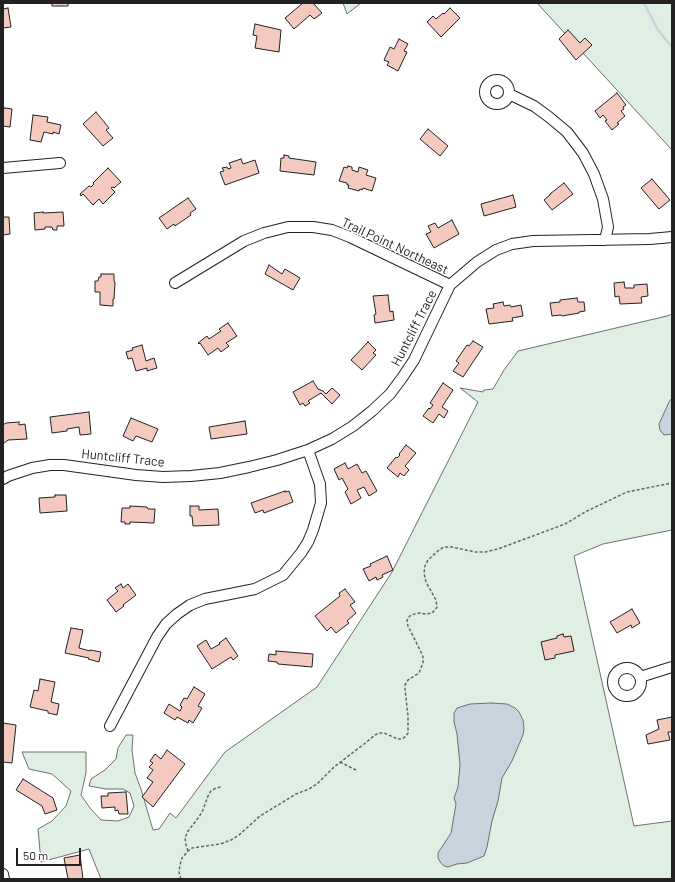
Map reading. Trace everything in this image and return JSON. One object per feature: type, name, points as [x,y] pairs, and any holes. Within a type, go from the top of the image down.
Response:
[{"type":"street","points":[[509,94],[534,106],[549,117],[567,132],[583,153],[594,174],[603,199],[608,227],[605,240]]},
{"type":"street","points":[[3,168],[60,163]]},
{"type":"street","name":"Trail Point Northeast","points":[[175,283],[244,241],[264,233],[288,227],[313,227],[332,230],[350,236],[450,286]]},
{"type":"street","name":"Huntcliff Trace","points":[[3,479],[32,468],[50,465],[64,465],[136,475],[163,477],[191,476],[220,473],[249,467],[308,450],[332,439],[353,426],[390,394],[414,360],[450,286],[477,262],[496,250],[512,244],[533,241],[650,239],[672,237]]},
{"type":"street","points":[[110,726],[157,637],[166,624],[177,614],[190,605],[205,599],[255,589],[283,575],[301,553],[313,530],[321,503],[320,484],[308,450]]},
{"type":"street","points":[[640,677],[672,667]]},
{"type":"street","points":[[3,874],[4,879]]},
{"type":"path","points":[[181,879],[179,872],[182,858],[192,848],[220,844],[231,840],[239,835],[260,816],[296,794],[317,784],[340,762],[375,735],[384,733],[398,739],[402,739],[406,736],[408,733],[408,716],[404,689],[408,680],[416,676],[421,670],[423,663],[423,657],[407,621],[411,615],[419,613],[432,613],[437,607],[436,600],[426,582],[424,573],[428,560],[439,550],[444,547],[452,547],[475,552],[485,552],[498,549],[565,524],[587,511],[627,492],[672,483]]},
{"type":"path","points":[[340,762],[356,770]]},
{"type":"path","points":[[188,851],[185,838],[188,831],[203,810],[211,790],[221,787]]},
{"type":"green space","points":[[343,3],[361,3],[347,14]]},
{"type":"green space","points":[[537,3],[672,3],[672,150]]},
{"type":"green space","points":[[672,314],[672,530],[603,544],[574,556],[634,826],[672,821],[672,879],[101,879],[89,849],[41,862],[38,829],[52,821],[66,806],[71,791],[52,774],[29,769],[22,752],[86,752],[86,773],[81,795],[101,820],[118,821],[129,817],[134,806],[130,793],[123,789],[106,789],[89,786],[91,779],[105,770],[116,759],[118,748],[126,735],[133,735],[132,750],[135,773],[153,830],[159,829],[170,813],[176,818],[225,752],[317,687],[392,572],[478,402],[460,388],[483,392],[484,390],[493,389],[504,370],[518,351]]},
{"type":"shaded area","points":[[672,398],[672,434],[664,435],[660,430],[659,424]]},
{"type":"shaded area","points":[[470,704],[507,704],[519,712],[523,720],[523,735],[512,761],[502,778],[498,801],[484,856],[467,863],[448,867],[444,866],[438,858],[438,853],[451,833],[456,804],[454,798],[458,787],[460,765],[454,713],[457,708]]},
{"type":"building","points":[[52,3],[68,3],[68,6],[52,6]]},
{"type":"building","points":[[303,3],[313,3],[322,13],[314,19],[310,15],[294,29],[285,18]]},
{"type":"building","points":[[8,8],[11,27],[3,28],[3,9]]},
{"type":"building","points":[[450,8],[460,18],[441,37],[427,22],[433,16],[436,19]]},
{"type":"building","points":[[255,24],[281,30],[279,52],[255,48],[257,36],[253,35]]},
{"type":"building","points":[[568,30],[580,43],[585,38],[592,45],[576,60],[559,39]]},
{"type":"building","points":[[399,39],[408,44],[404,51],[407,52],[398,71],[387,65],[389,62],[384,60],[390,47],[394,49]]},
{"type":"building","points":[[617,93],[626,105],[621,111],[625,116],[612,130],[605,121],[607,120],[603,115],[600,118],[595,111]]},
{"type":"building","points":[[3,109],[12,109],[10,127],[3,126]]},
{"type":"building","points":[[96,112],[109,128],[106,130],[113,138],[103,146],[83,124]]},
{"type":"building","points":[[33,115],[48,117],[47,122],[61,125],[59,134],[44,132],[41,142],[30,140]]},
{"type":"building","points":[[428,129],[448,146],[440,156],[420,139]]},
{"type":"building","points":[[284,155],[289,156],[289,158],[316,162],[314,175],[280,171],[281,158],[284,158]]},
{"type":"building","points":[[241,159],[243,164],[255,160],[259,173],[225,185],[220,172],[224,171],[222,168],[231,168],[229,163]]},
{"type":"building","points":[[348,166],[352,167],[352,170],[358,172],[359,167],[368,170],[366,175],[376,178],[372,191],[363,188],[359,191],[348,188],[349,185],[347,185],[347,183],[339,181],[344,167],[347,168]]},
{"type":"building","points":[[108,168],[121,182],[114,188],[111,188],[115,192],[103,204],[99,199],[93,205],[83,194],[81,196],[80,194],[89,186],[91,187]]},
{"type":"building","points":[[652,179],[670,200],[659,209],[641,188]]},
{"type":"building","points":[[564,183],[573,194],[552,210],[544,200]]},
{"type":"building","points":[[513,195],[516,207],[484,216],[481,204]]},
{"type":"building","points":[[188,198],[196,209],[190,213],[191,215],[175,226],[174,224],[167,229],[159,218]]},
{"type":"building","points":[[63,212],[64,226],[57,226],[57,230],[53,230],[52,227],[45,227],[45,229],[35,230],[34,213]]},
{"type":"building","points":[[3,217],[9,217],[10,234],[3,235]]},
{"type":"building","points":[[452,220],[459,234],[434,248],[426,234],[431,232],[428,226],[435,223],[438,228]]},
{"type":"building","points":[[269,265],[282,274],[285,269],[300,278],[293,290],[265,274]]},
{"type":"building","points":[[101,274],[114,274],[115,282],[113,306],[100,305],[100,292],[95,292],[95,281],[98,281]]},
{"type":"building","points":[[624,282],[625,288],[634,288],[634,285],[647,284],[648,296],[641,297],[642,303],[620,304],[619,296],[615,297],[614,283]]},
{"type":"building","points":[[388,295],[390,312],[393,311],[394,320],[375,323],[374,315],[376,314],[373,296]]},
{"type":"building","points":[[577,298],[578,302],[584,302],[585,311],[562,316],[552,316],[550,303]]},
{"type":"building","points":[[503,302],[504,306],[510,305],[511,307],[521,305],[523,316],[512,318],[513,321],[489,324],[486,309],[494,308],[493,304]]},
{"type":"building","points":[[228,323],[237,336],[226,343],[229,346],[221,352],[218,348],[208,355],[200,343],[198,343],[207,336],[209,339],[221,331],[219,329]]},
{"type":"building","points":[[473,341],[483,347],[463,377],[453,371],[459,363],[456,361],[467,345],[469,346]]},
{"type":"building","points":[[368,342],[376,350],[373,353],[376,355],[362,370],[351,360]]},
{"type":"building","points":[[142,345],[146,361],[154,358],[157,368],[147,371],[147,368],[136,371],[132,358],[128,359],[126,352],[133,350],[132,348]]},
{"type":"building","points":[[313,381],[318,389],[326,394],[332,388],[340,395],[332,404],[321,393],[308,401],[310,403],[305,406],[303,403],[300,405],[293,392]]},
{"type":"building","points":[[443,383],[453,390],[442,407],[448,411],[444,418],[439,414],[433,423],[423,416],[433,405],[430,403]]},
{"type":"building","points":[[89,412],[91,434],[80,435],[79,427],[67,429],[67,431],[52,433],[50,417]]},
{"type":"building","points":[[131,418],[158,429],[152,442],[136,436],[133,441],[123,436]]},
{"type":"building","points":[[245,421],[247,434],[211,439],[209,427]]},
{"type":"building","points":[[19,422],[19,425],[25,424],[27,439],[8,440],[3,444],[3,425],[6,423]]},
{"type":"building","points":[[406,445],[416,453],[405,466],[409,470],[404,476],[400,473],[398,477],[387,468],[396,457],[397,458],[400,455],[399,454]]},
{"type":"building","points":[[345,463],[348,469],[357,464],[362,473],[366,471],[377,491],[369,496],[364,487],[357,490],[361,498],[351,504],[345,492],[348,489],[342,478],[339,480],[334,469]]},
{"type":"building","points":[[285,491],[289,491],[293,502],[264,513],[263,510],[255,513],[251,503]]},
{"type":"building","points":[[55,495],[66,495],[67,511],[40,513],[39,498],[55,497]]},
{"type":"building","points":[[130,506],[155,509],[154,523],[130,522],[130,524],[125,524],[125,522],[121,522],[122,508],[130,508]]},
{"type":"building","points":[[190,506],[199,506],[199,510],[218,509],[219,525],[193,526],[192,516],[190,516]]},
{"type":"building","points":[[387,556],[393,570],[382,575],[383,577],[377,580],[376,577],[369,581],[363,569]]},
{"type":"building","points":[[121,584],[123,588],[128,584],[136,595],[116,612],[107,600],[118,591],[115,588]]},
{"type":"building","points":[[345,589],[355,602],[350,605],[356,613],[347,621],[349,623],[336,633],[331,627],[327,631],[315,616],[340,596],[339,593]]},
{"type":"building","points":[[632,609],[640,623],[632,628],[631,625],[617,633],[610,622]]},
{"type":"building","points":[[71,628],[83,630],[79,648],[101,652],[99,662],[88,659],[89,658],[65,653]]},
{"type":"building","points":[[563,634],[564,637],[571,636],[574,651],[555,655],[555,658],[545,660],[541,642],[557,638],[557,636]]},
{"type":"building","points":[[226,638],[238,656],[233,660],[231,657],[212,669],[197,646],[206,640],[211,649],[220,644],[219,643]]},
{"type":"building","points":[[276,651],[313,654],[312,667],[278,664],[277,662],[268,661],[269,654],[276,655]]},
{"type":"building","points":[[40,679],[55,682],[51,702],[59,704],[57,715],[48,713],[48,711],[30,707],[34,690],[38,691]]},
{"type":"building","points":[[194,687],[205,694],[198,706],[202,708],[193,723],[189,720],[188,723],[177,717],[175,720],[164,713],[169,704],[180,711],[182,707],[180,705],[184,698],[187,699]]},
{"type":"building","points":[[672,717],[672,732],[668,732],[670,740],[648,744],[646,735],[659,729],[657,720]]},
{"type":"building","points":[[3,723],[16,725],[12,763],[3,762]]},
{"type":"building","points":[[167,750],[185,764],[153,807],[142,797],[153,782],[147,778],[153,770],[149,767],[153,763],[150,761],[155,754],[161,759]]},
{"type":"building","points":[[23,779],[53,798],[57,810],[45,814],[42,806],[16,790]]},
{"type":"building","points":[[126,792],[128,814],[119,814],[118,810],[115,811],[115,807],[102,808],[101,796],[108,796],[108,793]]},
{"type":"building","points":[[80,855],[83,879],[68,879],[64,858]]},
{"type":"waterway","points":[[644,3],[658,30],[672,47]]}]
